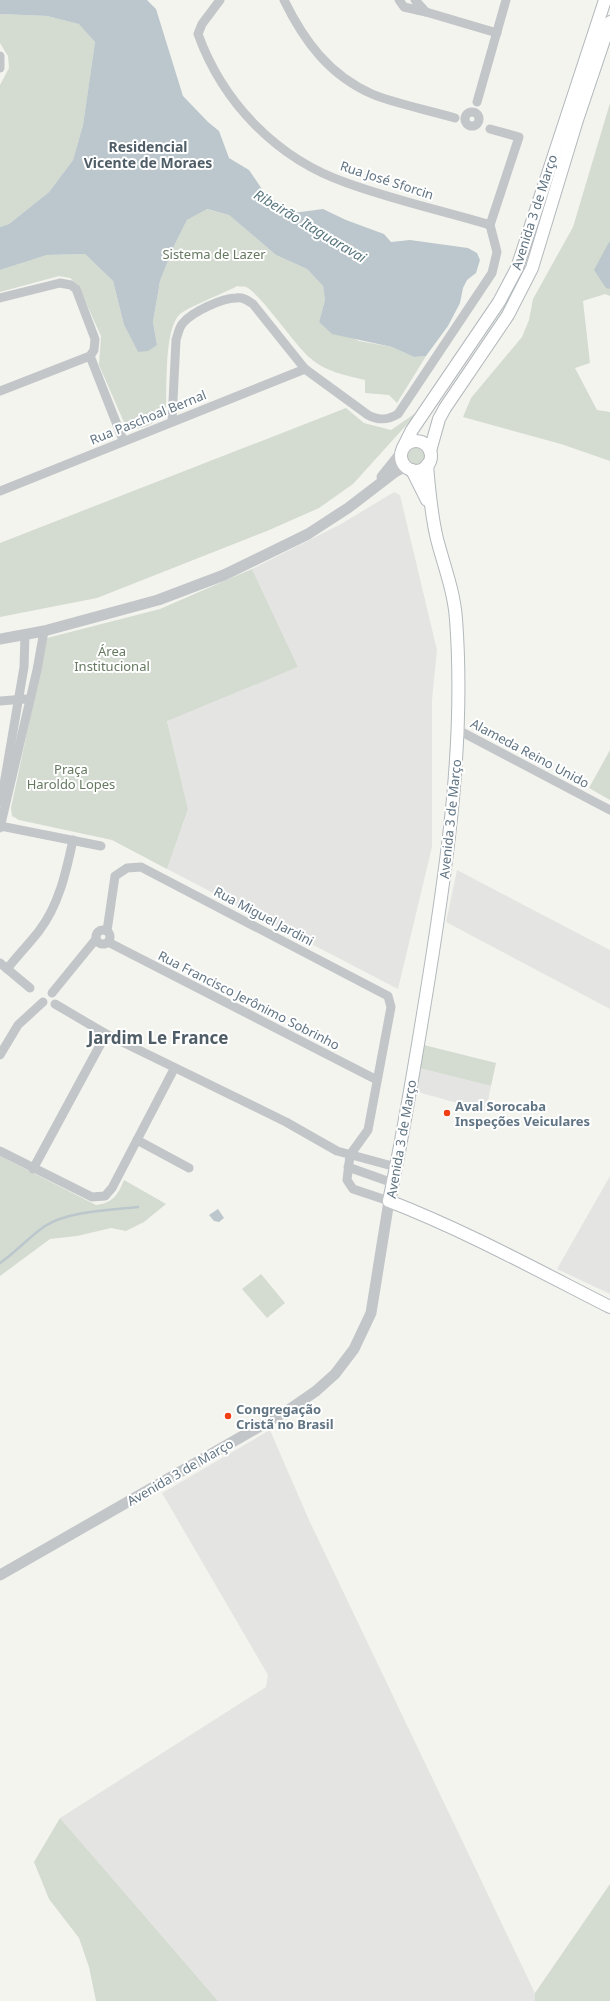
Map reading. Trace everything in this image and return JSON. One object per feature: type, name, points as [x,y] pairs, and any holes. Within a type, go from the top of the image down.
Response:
[{"type":"main road","name":"Avenida 3 de Março","points":[[402,450],[412,430],[499,302],[517,268],[548,168],[605,0]]},
{"type":"main road","name":"Avenida 3 de Março","points":[[430,451],[440,419],[452,396],[508,315],[532,268],[577,120],[610,22]]},
{"type":"main road","points":[[419,441],[426,444],[430,451],[430,459],[427,465],[420,470],[409,468],[402,460],[402,450],[409,442],[419,441]]},
{"type":"main road","name":"Avenida 3 de Março","points":[[389,1202],[417,1056],[440,910],[450,836],[458,730],[456,618],[452,588],[430,507],[427,465]]},
{"type":"main road","name":"Avenida 3 de Março","points":[[409,468],[430,507]]},
{"type":"main road","points":[[389,1202],[438,1220],[610,1307]]},
{"type":"street","name":"Rua José Sforcin","points":[[220,0],[202,24],[198,34],[215,72],[228,93],[261,130],[291,155],[311,167],[347,183],[490,225]]},
{"type":"street","points":[[172,422],[176,340],[179,329],[191,316],[218,302],[236,298],[245,299],[253,304],[305,369],[372,418],[387,419],[398,414],[492,273],[498,252],[490,225],[519,137],[490,129],[472,118],[455,118],[374,94],[348,81],[317,54],[303,35],[284,0]]},
{"type":"street","points":[[401,3],[411,5],[414,0],[426,12]]},
{"type":"street","points":[[472,118],[506,0]]},
{"type":"street","points":[[401,3],[497,34]]},
{"type":"street","points":[[0,56],[0,68]]},
{"type":"street","points":[[0,298],[60,283],[71,285],[76,290],[95,339],[94,350],[90,356],[0,391]]},
{"type":"street","points":[[90,356],[123,440]]},
{"type":"street","name":"Rua Paschoal Bernal","points":[[0,491],[123,440],[305,369]]},
{"type":"street","points":[[368,492],[402,450]]},
{"type":"street","points":[[0,639],[44,631],[158,600],[224,575],[308,534],[395,472],[409,468]]},
{"type":"street","points":[[44,631],[0,826],[101,846]]},
{"type":"street","points":[[0,808],[24,668],[25,635]]},
{"type":"street","points":[[0,701],[30,698]]},
{"type":"street","name":"Alameda Reino Unido","points":[[458,730],[610,810]]},
{"type":"street","points":[[30,988],[3,966],[39,931],[52,909],[64,883],[73,840]]},
{"type":"street","name":"Rua Miguel Jardini","points":[[107,931],[115,876],[127,868],[141,867],[388,996],[391,1007],[378,1080]]},
{"type":"street","points":[[0,1055],[18,1025],[43,1002],[45,994],[52,993],[96,939],[98,932],[102,930],[107,931],[110,935],[108,942],[101,944],[96,939]]},
{"type":"street","name":"Rua Francisco Jerônimo Sobrinho","points":[[108,942],[378,1080]]},
{"type":"street","points":[[52,993],[56,997],[55,1004]]},
{"type":"street","points":[[43,1002],[48,1006],[55,1004],[106,1034],[286,1122],[337,1151],[396,1167]]},
{"type":"street","points":[[33,1169],[106,1034]]},
{"type":"street","points":[[0,1151],[33,1169],[92,1197],[105,1196],[112,1188],[174,1068]]},
{"type":"street","points":[[378,1080],[368,1130],[350,1155],[347,1180],[353,1189],[389,1202]]},
{"type":"street","points":[[137,1140],[189,1168]]},
{"type":"street","points":[[348,1167],[393,1183]]},
{"type":"street","name":"Avenida 3 de Março","points":[[0,1576],[290,1409],[316,1391],[335,1374],[354,1350],[371,1313],[389,1202]]},
{"type":"shaded area","points":[[394,492],[400,495],[437,650],[432,700],[432,847],[398,989],[167,869],[188,809],[167,720],[298,667],[252,569],[341,524]]},
{"type":"shaded area","points":[[457,870],[610,950],[610,1009],[446,922]]},
{"type":"shaded area","points":[[419,1068],[491,1086],[486,1111],[414,1091]]},
{"type":"shaded area","points":[[610,1176],[610,1294],[557,1269]]},
{"type":"shaded area","points":[[270,1430],[309,1520],[535,1993],[535,2001],[218,2001],[60,1818],[266,1687],[268,1675],[162,1493]]},
{"type":"green space","points":[[0,14],[47,16],[80,24],[95,42],[83,125],[73,160],[49,192],[9,224],[0,227],[0,85],[9,68],[8,56],[0,43]]},
{"type":"green space","points":[[610,103],[610,296],[605,294],[583,301],[590,363],[575,368],[597,410],[610,412],[610,461],[561,444],[463,417],[471,398],[522,337],[529,320],[533,299],[573,227]]},
{"type":"green space","name":"Sistema de Lazer","points":[[206,209],[229,215],[276,255],[307,269],[323,286],[325,300],[319,322],[359,341],[392,347],[414,357],[426,356],[397,403],[389,395],[365,393],[365,380],[343,375],[316,363],[304,352],[252,291],[245,287],[237,286],[190,308],[179,315],[174,323],[171,334],[167,361],[166,411],[150,425],[134,428],[128,426],[123,420],[99,365],[101,336],[78,285],[70,278],[59,276],[0,292],[0,270],[47,255],[85,254],[113,281],[124,325],[138,352],[157,345],[153,322],[160,281],[174,246],[187,220]]},
{"type":"green space","points":[[346,408],[364,423],[391,430],[420,410],[353,484],[319,508],[267,531],[97,598],[0,617],[0,543]]},
{"type":"green space","points":[[416,445],[423,448],[426,455],[423,462],[416,465],[409,462],[406,455],[409,448]]},
{"type":"green space","points":[[252,569],[298,667],[167,721],[188,809],[167,869],[112,840],[19,820],[12,816],[11,808],[47,638],[160,609]]},
{"type":"green space","points":[[610,750],[610,800],[589,788]]},
{"type":"green space","points":[[424,1045],[496,1063],[491,1086],[419,1068]]},
{"type":"green space","points":[[0,1156],[96,1205],[111,1200],[117,1194],[124,1180],[166,1204],[144,1222],[126,1231],[111,1228],[77,1236],[50,1239],[0,1276]]},
{"type":"green space","points":[[261,1274],[285,1303],[267,1318],[242,1289]]},
{"type":"green space","points":[[60,1818],[218,2001],[96,2001],[89,1967],[79,1938],[49,1899],[34,1862]]},
{"type":"green space","points":[[610,1884],[610,2001],[535,2001],[535,1993]]},
{"type":"water","name":"Ribeirão Itaguaravai","points":[[0,0],[147,0],[156,9],[183,96],[208,122],[219,131],[229,158],[249,170],[262,189],[274,200],[293,213],[323,209],[346,220],[384,234],[391,242],[410,240],[468,248],[477,253],[480,260],[476,273],[467,280],[463,288],[460,303],[448,326],[426,356],[414,357],[392,347],[332,334],[319,322],[325,300],[323,286],[307,269],[276,255],[229,215],[207,209],[187,220],[174,246],[160,281],[153,322],[157,345],[148,351],[138,352],[124,325],[113,281],[85,254],[47,255],[0,270],[0,227],[9,224],[49,192],[73,160],[83,125],[95,42],[79,24],[47,16],[0,14]]},
{"type":"water","points":[[609,242],[610,289],[606,288],[594,270]]},
{"type":"water","points":[[218,1209],[224,1218],[219,1222],[214,1221],[209,1215]]},
{"type":"waterway","points":[[0,1263],[39,1230],[54,1221],[77,1214],[138,1207]]},
{"type":"place","name":"Aval Sorocaba Inspeções Veiculares","points":[[447,1113]]},
{"type":"place","name":"Congregação Cristã no Brasil","points":[[228,1416]]},
{"type":"district","name":"Residencial Vicente de Moraes","points":[[148,156]]},
{"type":"district","name":"Jardim Le France","points":[[158,1038]]},
{"type":"park label","name":"Área Institucional","points":[[112,658]]},
{"type":"park label","name":"Praça Haroldo Lopes","points":[[71,776]]}]
